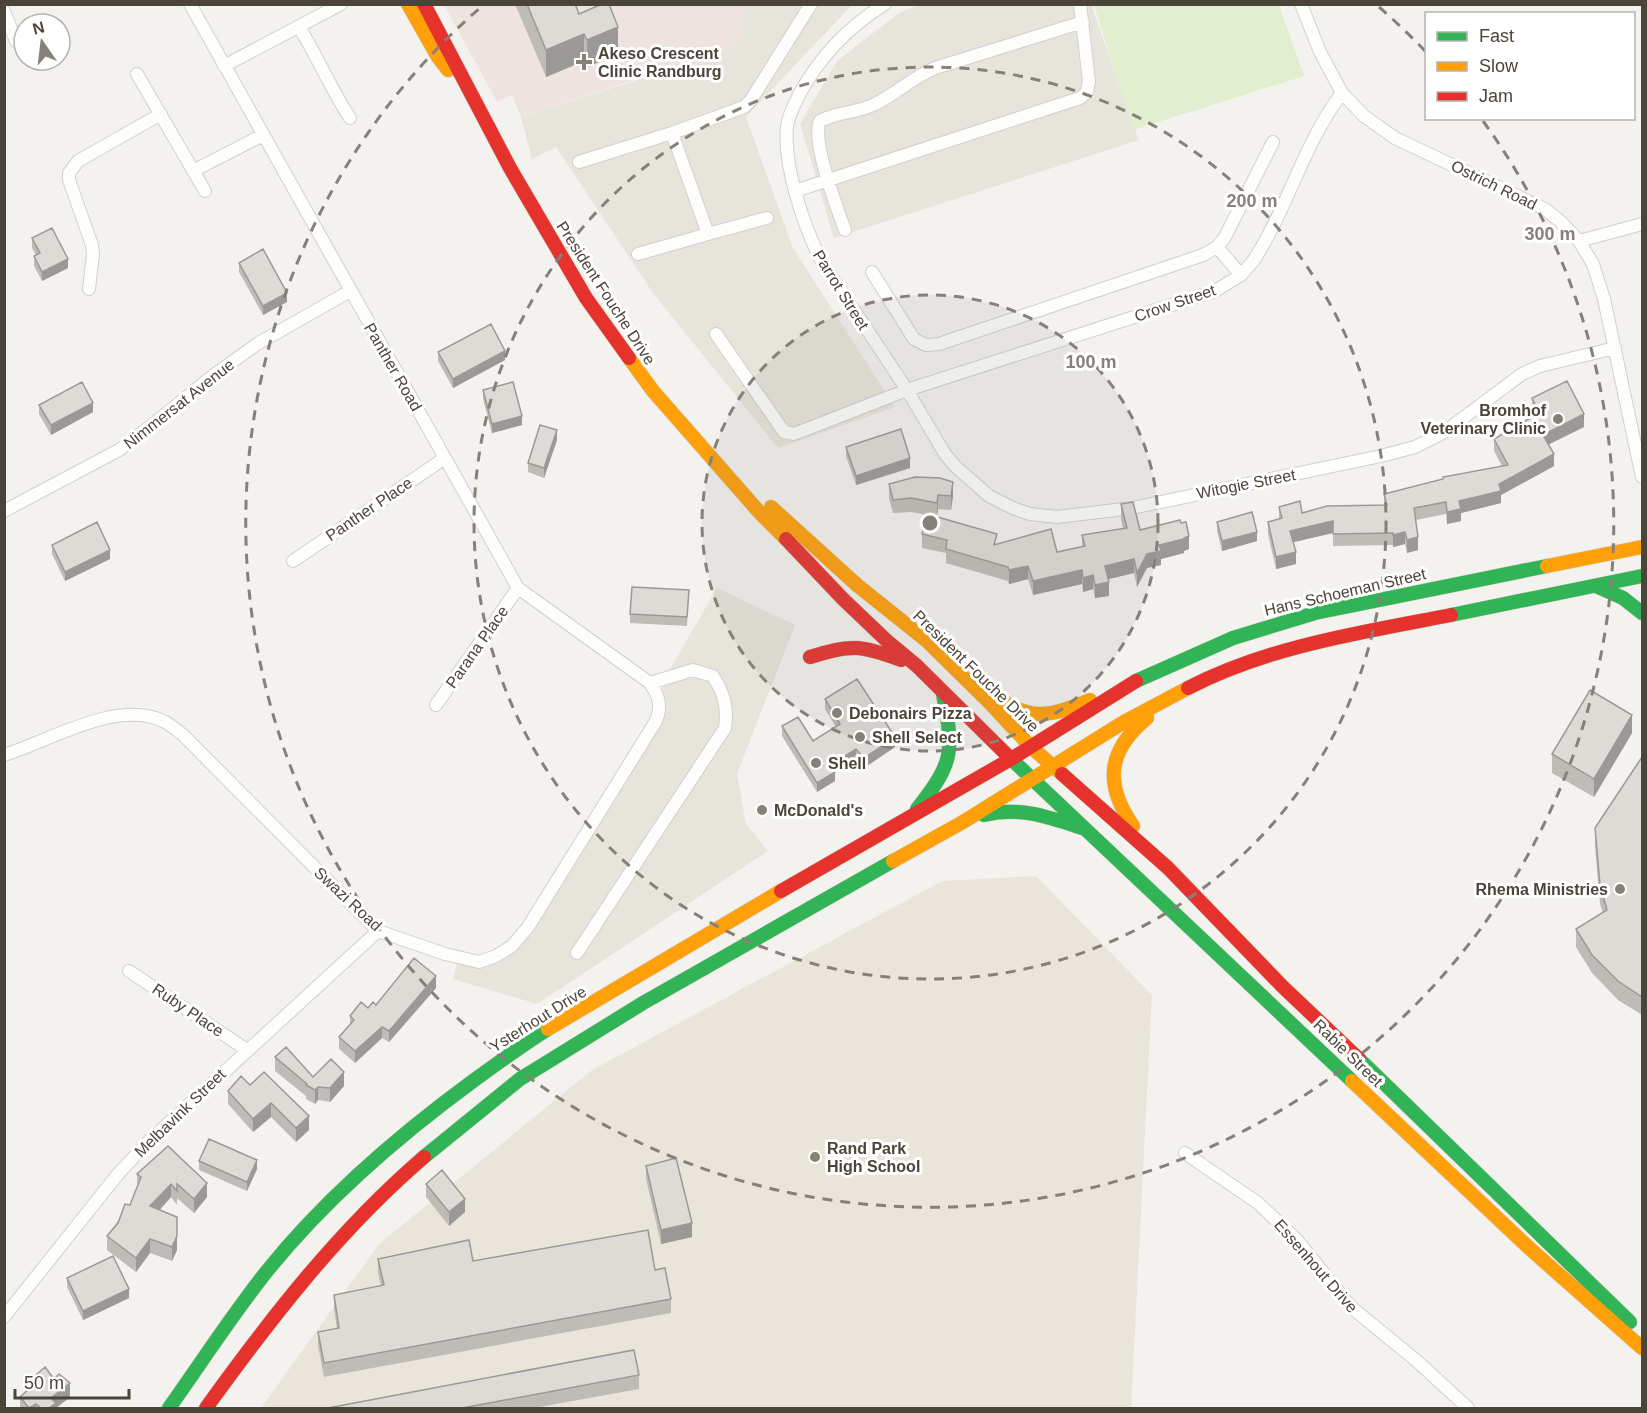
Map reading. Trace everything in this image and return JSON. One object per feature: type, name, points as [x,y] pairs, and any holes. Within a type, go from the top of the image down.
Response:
[{"type":"main road","name":"President Fouche Drive","points":[[408,4],[438,57],[477,107]]},
{"type":"main road","name":"President Fouche Drive","points":[[424,4],[477,107],[551,241],[586,298],[652,391],[760,513],[808,560],[843,599],[917,666],[1034,779]]},
{"type":"main road","name":"President Fouche Drive","points":[[733,481],[768,505],[875,600],[927,641],[1031,747],[1053,766]]},
{"type":"main road","name":"Hans Schoeman Street","points":[[1011,759],[1130,684],[1258,629],[1315,613],[1642,547]]},
{"type":"main road","points":[[206,1408],[298,1287],[348,1229],[422,1159],[520,1079],[744,944],[963,822],[1141,712],[1200,682],[1269,655],[1316,643],[1642,576]]},
{"type":"main road","points":[[1596,586],[1623,598],[1642,613]]},
{"type":"main road","points":[[810,657],[857,645],[917,666]]},
{"type":"main road","points":[[963,677],[1015,709],[1025,713],[1040,714],[1070,708],[1130,684]]},
{"type":"main road","points":[[1168,868],[1120,808],[1114,785],[1114,761],[1121,743],[1137,725],[1200,682]]},
{"type":"main road","points":[[910,818],[938,782],[950,758],[951,737],[943,693]]},
{"type":"main road","name":"Ysterhout Drive","points":[[168,1408],[267,1272],[324,1208],[439,1106],[528,1041],[702,936],[1011,759]]},
{"type":"main road","name":"Rabie Street","points":[[1053,766],[1168,868],[1283,987],[1413,1110],[1642,1336]]},
{"type":"main road","name":"Rabie Street","points":[[1034,779],[1520,1239],[1642,1348]]},
{"type":"main road","points":[[963,822],[990,813],[1023,810],[1087,829]]},
{"type":"street","name":"Panther Road","points":[[190,4],[518,588],[650,683]]},
{"type":"street","points":[[224,66],[341,4]]},
{"type":"street","points":[[579,162],[672,133],[748,104],[812,4]]},
{"type":"street","name":"Parrot Street","points":[[885,4],[867,15],[834,44],[809,78],[794,105],[787,126],[789,162],[795,191],[813,244],[821,260],[907,390]]},
{"type":"street","points":[[795,191],[1080,98],[1087,92],[1089,81],[1080,4]]},
{"type":"street","name":"Ostrich Road","points":[[1301,4],[1320,52],[1342,93],[1364,116],[1395,138],[1545,209],[1579,241],[1593,264],[1598,280],[1642,477]]},
{"type":"street","points":[[4,10],[12,31]]},
{"type":"street","points":[[845,230],[828,180],[819,135],[818,126],[826,118],[862,110],[876,104],[918,75],[935,68],[1083,22]]},
{"type":"street","points":[[299,27],[350,118]]},
{"type":"street","points":[[137,74],[205,191]]},
{"type":"street","name":"Crow Street","points":[[716,334],[784,432],[794,434],[907,390],[1215,291],[1248,269],[1259,252],[1332,105],[1342,93]]},
{"type":"street","points":[[89,289],[92,245],[69,180],[69,173],[78,161],[160,114]]},
{"type":"street","points":[[672,133],[708,234]]},
{"type":"street","points":[[193,171],[263,135]]},
{"type":"street","points":[[872,272],[914,339],[926,345],[939,344],[1203,255],[1217,247],[1225,237],[1273,142]]},
{"type":"street","points":[[638,254],[767,218]]},
{"type":"street","points":[[1579,241],[1642,224]]},
{"type":"street","points":[[1217,247],[1241,275]]},
{"type":"street","name":"Nimmersat Avenue","points":[[4,511],[119,450],[257,344],[350,291]]},
{"type":"street","name":"Witogie Street","points":[[907,390],[945,454],[989,496],[1030,514],[1057,517],[1131,508],[1415,447],[1443,433],[1522,374],[1540,366],[1615,348]]},
{"type":"street","name":"Panther Place","points":[[293,561],[445,458]]},
{"type":"street","name":"Parana Place","points":[[436,705],[518,588]]},
{"type":"street","points":[[577,952],[725,728],[727,712],[721,689],[713,676],[693,670],[650,683]]},
{"type":"street","name":"Swazi Road","points":[[4,755],[97,721],[121,715],[144,716],[163,721],[182,734],[378,931],[445,954],[479,962],[496,956],[512,946],[528,927],[656,721],[659,714],[659,701],[650,683]]},
{"type":"street","name":"Melbavink Street","points":[[4,1317],[118,1174],[147,1143],[378,931]]},
{"type":"street","name":"Ruby Place","points":[[129,971],[247,1050]]},
{"type":"street","name":"Essenhout Drive","points":[[1185,1153],[1258,1203],[1302,1246],[1351,1307],[1418,1362],[1468,1408]]},
{"type":"shaded area","points":[[1091,4],[1139,140],[834,238],[800,124],[837,61],[899,13],[919,5]]},
{"type":"shaded area","name":"Akeso Crescent Clinic Randburg","points":[[444,5],[741,5],[747,29],[725,50],[521,117],[512,95],[497,102]]},
{"type":"shaded area","points":[[741,5],[852,5],[746,117],[793,248],[895,407],[778,448],[653,293],[556,147],[532,159],[521,117],[659,73]]},
{"type":"shaded area","points":[[717,588],[795,625],[737,774],[746,824],[768,851],[537,1004],[453,979],[457,963],[479,968],[520,945],[666,709],[661,679],[662,683]]},
{"type":"shaded area","name":"Rand Park High School","points":[[1036,876],[1152,995],[1131,1408],[261,1408],[379,1244],[592,1070],[942,881]]},
{"type":"green space","points":[[1094,5],[1279,5],[1304,76],[1133,130]]},
{"type":"building","points":[[527,4],[575,4],[579,14],[602,4],[609,4],[618,27],[587,40],[584,34],[546,50]]},
{"type":"building","points":[[52,228],[68,259],[42,272],[34,256],[40,253],[32,238]]},
{"type":"building","points":[[263,249],[287,293],[263,306],[239,263]]},
{"type":"building","points":[[491,324],[505,351],[453,379],[438,352]]},
{"type":"building","points":[[1567,381],[1584,414],[1543,435],[1554,454],[1499,484],[1501,491],[1459,501],[1461,509],[1447,512],[1446,502],[1414,508],[1418,537],[1407,540],[1405,532],[1393,535],[1393,533],[1333,534],[1333,521],[1290,531],[1296,552],[1276,557],[1268,522],[1282,518],[1279,507],[1300,501],[1302,513],[1327,506],[1387,505],[1384,494],[1443,479],[1443,477],[1508,465],[1494,439],[1539,413],[1532,398]]},
{"type":"building","points":[[82,382],[93,403],[51,425],[39,405]]},
{"type":"building","points":[[513,382],[522,416],[492,424],[483,390]]},
{"type":"building","points":[[540,425],[557,430],[544,468],[528,463]]},
{"type":"building","points":[[901,429],[910,458],[856,476],[846,447]]},
{"type":"building","points":[[915,477],[940,478],[953,482],[951,496],[938,495],[937,503],[911,498],[893,500],[889,484]]},
{"type":"building","points":[[1133,502],[1140,530],[1180,520],[1181,523],[1186,522],[1189,536],[1159,545],[1161,551],[1147,554],[1137,573],[1134,559],[1105,566],[1109,582],[1095,585],[1093,575],[1083,578],[1082,570],[1033,581],[1028,566],[1009,570],[1008,567],[946,549],[947,540],[922,534],[927,514],[997,534],[994,545],[1051,529],[1057,552],[1085,546],[1082,535],[1127,528],[1121,504]]},
{"type":"building","points":[[1252,512],[1257,532],[1222,541],[1217,522]]},
{"type":"building","points":[[97,522],[110,550],[65,572],[52,545]]},
{"type":"building","points":[[632,587],[689,590],[687,617],[630,614]]},
{"type":"building","points":[[857,679],[895,737],[864,758],[856,749],[831,765],[835,772],[817,783],[782,726],[798,717],[813,741],[840,724],[825,699]]},
{"type":"building","points":[[1590,690],[1632,715],[1594,779],[1552,754]]},
{"type":"building","name":"Rhema Ministries","points":[[1642,757],[1642,997],[1618,981],[1592,955],[1576,929],[1607,910],[1600,885],[1595,828]]},
{"type":"building","points":[[414,958],[436,976],[389,1031],[382,1027],[355,1051],[339,1037],[354,1020],[350,1016],[361,1002],[368,1008],[373,1002],[376,1005]]},
{"type":"building","points":[[286,1047],[313,1077],[331,1059],[344,1072],[330,1088],[318,1087],[315,1090],[306,1085],[275,1057]]},
{"type":"building","points":[[264,1072],[309,1116],[296,1128],[271,1103],[253,1119],[228,1091],[241,1076],[250,1085]]},
{"type":"building","points":[[209,1139],[257,1160],[247,1182],[199,1161]]},
{"type":"building","points":[[168,1146],[207,1183],[194,1199],[177,1184],[177,1191],[171,1184],[150,1206],[177,1217],[177,1236],[172,1247],[150,1239],[136,1258],[107,1236],[118,1223],[125,1204],[130,1205],[141,1177],[137,1174]]},
{"type":"building","points":[[676,1158],[692,1223],[661,1230],[646,1166]]},
{"type":"building","points":[[442,1170],[465,1199],[449,1212],[426,1184]]},
{"type":"building","points":[[648,1230],[655,1270],[665,1268],[671,1299],[324,1363],[318,1332],[339,1328],[334,1295],[384,1285],[378,1259],[469,1240],[473,1261]]},
{"type":"building","points":[[113,1256],[129,1289],[83,1311],[67,1278]]},
{"type":"building","points":[[634,1350],[639,1375],[462,1408],[328,1408]]},
{"type":"building","points":[[45,1367],[54,1379],[59,1374],[70,1383],[51,1398],[56,1403],[49,1408],[41,1408],[36,1404],[29,1408],[20,1397],[34,1384],[30,1380]]},
{"type":"traffic: fast","points":[[1136,681],[1233,638],[1315,613],[1547,566]]},
{"type":"traffic: fast","points":[[1451,615],[1642,576]]},
{"type":"traffic: fast","points":[[1596,586],[1623,598],[1642,613]]},
{"type":"traffic: fast","points":[[917,809],[938,779],[948,756],[949,730],[943,694]]},
{"type":"traffic: fast","points":[[1008,756],[1352,1081]]},
{"type":"traffic: fast","points":[[984,815],[1022,812],[1082,828]]},
{"type":"traffic: fast","points":[[424,1157],[520,1079],[643,1003],[893,861]]},
{"type":"traffic: fast","points":[[169,1408],[267,1271],[313,1219],[390,1146],[417,1124],[510,1054],[548,1029]]},
{"type":"traffic: fast","points":[[1359,1059],[1630,1322]]},
{"type":"traffic: slow","points":[[408,4],[438,57],[448,70]]},
{"type":"traffic: slow","points":[[629,358],[653,391],[760,513],[786,539]]},
{"type":"traffic: slow","points":[[771,507],[857,585],[927,641],[1031,747],[1062,774]]},
{"type":"traffic: slow","points":[[1547,566],[1642,547]]},
{"type":"traffic: slow","points":[[893,861],[963,822],[1124,722],[1188,688]]},
{"type":"traffic: slow","points":[[993,695],[1018,710],[1040,714],[1063,710],[1090,700]]},
{"type":"traffic: slow","points":[[1133,826],[1117,796],[1114,769],[1117,756],[1124,743],[1147,718]]},
{"type":"traffic: slow","points":[[548,1029],[781,891]]},
{"type":"traffic: slow","points":[[1352,1081],[1528,1247],[1642,1348]]},
{"type":"traffic: jam","points":[[424,4],[510,168],[586,298],[629,358]]},
{"type":"traffic: jam","points":[[786,539],[843,599],[917,666],[1008,756]]},
{"type":"traffic: jam","points":[[1188,688],[1251,661],[1284,651],[1350,634],[1451,615]]},
{"type":"traffic: jam","points":[[810,657],[846,648],[856,648],[876,651],[901,660]]},
{"type":"traffic: jam","points":[[781,891],[1011,759],[1136,681]]},
{"type":"traffic: jam","points":[[1062,774],[1168,868],[1283,987],[1359,1059]]},
{"type":"traffic: jam","points":[[206,1408],[308,1276],[363,1214],[424,1157]]},
{"type":"place","name":"Akeso Crescent Clinic Randburg","points":[[584,62]]},
{"type":"place","name":"Bromhof Veterinary Clinic","points":[[1558,419]]},
{"type":"place","name":"Debonairs Pizza","points":[[837,713]]},
{"type":"place","name":"Shell Select","points":[[860,737]]},
{"type":"place","name":"Shell","points":[[816,763]]},
{"type":"place","name":"McDonald's","points":[[762,810]]},
{"type":"place","name":"Rhema Ministries","points":[[1620,889]]},
{"type":"place","name":"Rand Park High School","points":[[815,1157]]}]
